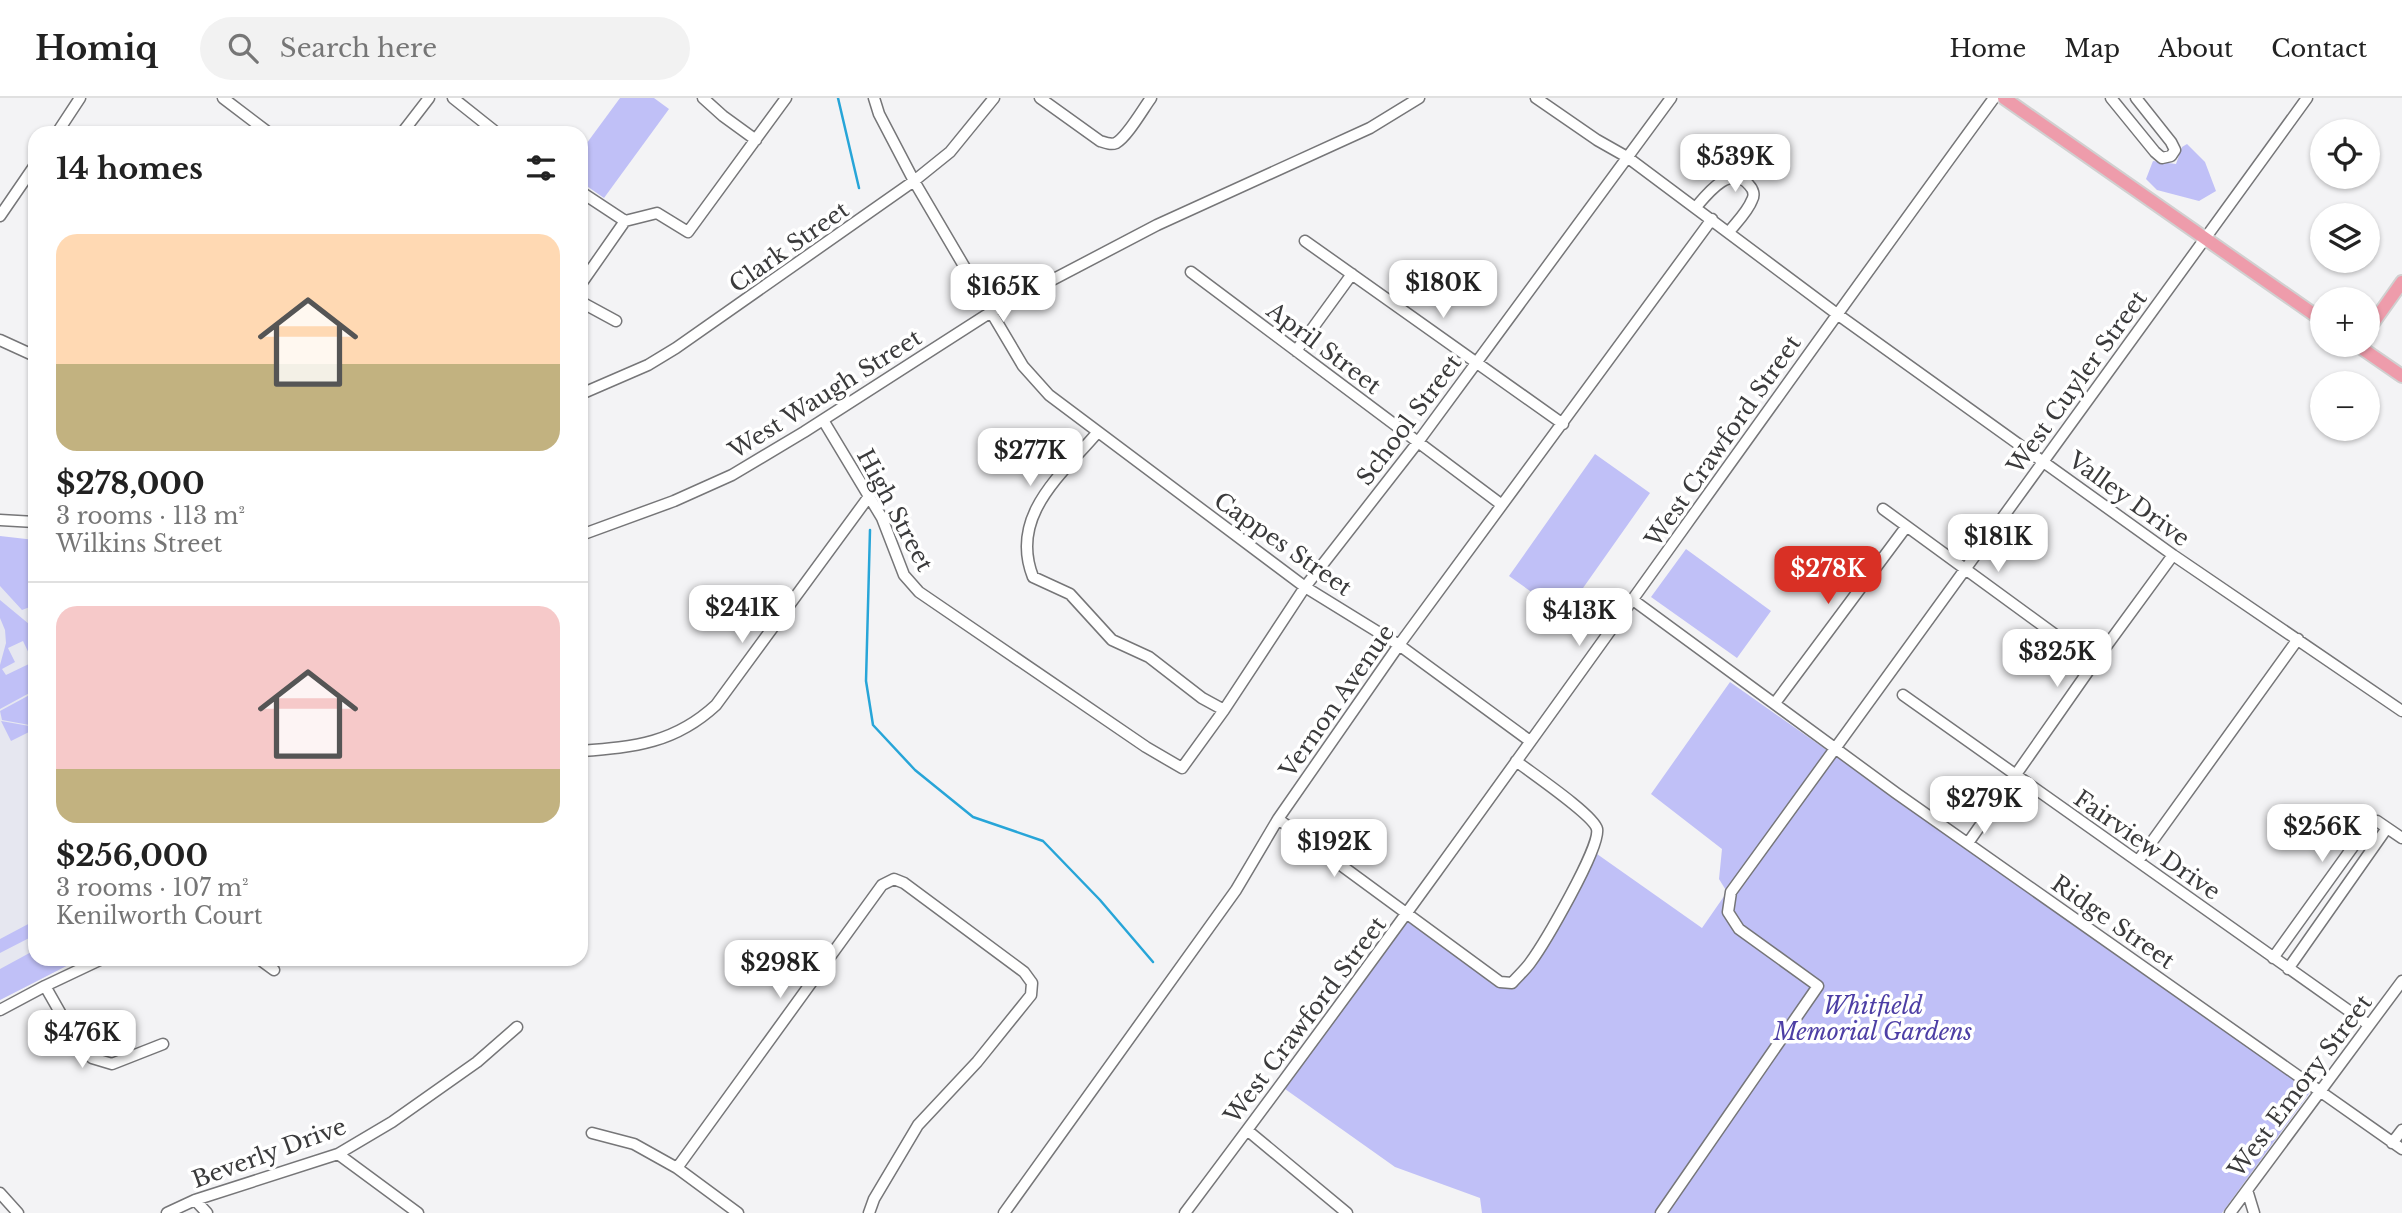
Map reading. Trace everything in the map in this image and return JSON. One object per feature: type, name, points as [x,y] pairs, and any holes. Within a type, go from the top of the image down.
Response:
[{"type":"main road","points":[[2004,98],[2310,312]]},
{"type":"main road","points":[[2380,313],[2402,282]]},
{"type":"main road","points":[[2374,357],[2402,376]]},
{"type":"street","points":[[62,126],[80,98]]},
{"type":"street","points":[[223,98],[260,126]]},
{"type":"street","points":[[407,126],[429,98]]},
{"type":"street","points":[[453,98],[488,126]]},
{"type":"street","points":[[703,98],[756,140]]},
{"type":"street","points":[[588,274],[625,221],[657,214],[688,232],[786,98]]},
{"type":"street","name":"Cappes Street","points":[[874,98],[879,114],[914,181],[991,312],[1023,366],[1049,395],[1305,587],[1399,645],[1530,741]]},
{"type":"street","name":"Clark Street","points":[[588,391],[648,365],[676,348],[914,181],[950,152],[994,98]]},
{"type":"street","points":[[1040,98],[1100,141],[1115,144],[1151,98]]},
{"type":"street","name":"West Waugh Street","points":[[588,533],[696,492],[770,453],[991,312],[1157,225],[1370,128],[1419,98]]},
{"type":"street","name":"Valley Drive","points":[[1536,98],[1696,207],[1837,314],[2173,555],[2402,711]]},
{"type":"street","name":"School Street","points":[[1182,768],[1224,710],[1305,587],[1418,442],[1671,98]]},
{"type":"street","name":"West Crawford Street","points":[[1185,1213],[1408,914],[1994,98]]},
{"type":"street","points":[[2111,98],[2155,152],[2162,158],[2171,156],[2175,150],[2171,142],[2138,99]]},
{"type":"street","name":"West Cuyler Street","points":[[1661,1213],[1818,986],[1739,929],[1728,912],[1731,892],[2307,98]]},
{"type":"street","points":[[0,216],[28,175]]},
{"type":"street","points":[[1696,207],[1713,186],[1735,178],[1745,181],[1752,187],[1752,202],[1729,232]]},
{"type":"street","points":[[588,197],[625,221]]},
{"type":"street","name":"Vernon Avenue","points":[[1004,1213],[1236,890],[1278,819],[1399,645],[1712,219]]},
{"type":"street","points":[[1306,241],[1563,424]]},
{"type":"street","name":"April Street","points":[[1191,272],[1502,505]]},
{"type":"street","points":[[1296,351],[1352,274]]},
{"type":"street","points":[[588,306],[616,321]]},
{"type":"street","points":[[0,341],[28,353]]},
{"type":"street","name":"High Street","points":[[823,420],[870,495],[889,531],[904,575],[911,585],[1146,747],[1182,768]]},
{"type":"street","points":[[1097,433],[1045,493],[1032,513],[1026,539],[1033,577],[1070,594],[1112,640],[1149,657],[1202,698],[1224,710]]},
{"type":"street","points":[[588,750],[655,741],[677,734],[702,718],[716,705],[870,495]]},
{"type":"street","points":[[1883,509],[2094,663]]},
{"type":"street","points":[[0,520],[28,522]]},
{"type":"street","points":[[1775,703],[1906,527]]},
{"type":"street","points":[[1968,843],[2173,555]]},
{"type":"street","name":"Ridge Street","points":[[1633,600],[1968,843],[2402,1149]]},
{"type":"street","points":[[2138,861],[2298,639]]},
{"type":"street","name":"Fairview Drive","points":[[1903,695],[2369,1025]]},
{"type":"street","points":[[1278,819],[1500,982],[1512,983],[1530,963],[1553,927],[1594,849],[1597,830],[1591,819],[1581,810],[1516,761]]},
{"type":"street","points":[[2273,958],[2370,823],[2377,821],[2402,838]]},
{"type":"street","points":[[2288,969],[2387,828]]},
{"type":"street","points":[[677,1168],[882,884],[894,880],[904,883],[1024,972],[1032,983],[1031,995],[977,1062],[918,1125],[874,1199],[869,1213]]},
{"type":"street","points":[[0,1010],[87,966]]},
{"type":"street","points":[[269,966],[274,970]]},
{"type":"street","name":"West Emory Street","points":[[2230,1213],[2402,981]]},
{"type":"street","points":[[45,986],[78,1044],[92,1058],[112,1065],[163,1044]]},
{"type":"street","name":"Beverly Drive","points":[[167,1213],[195,1199],[338,1154],[392,1122],[456,1076],[517,1027]]},
{"type":"street","points":[[1247,1130],[1347,1213]]},
{"type":"street","points":[[2392,1143],[2402,1130]]},
{"type":"street","points":[[592,1133],[634,1144],[677,1168],[738,1213]]},
{"type":"street","points":[[338,1154],[418,1213]]},
{"type":"street","points":[[2247,1190],[2254,1213]]},
{"type":"street","points":[[0,1193],[18,1213]]},
{"type":"street","points":[[195,1199],[207,1213]]},
{"type":"shaded area","points":[[0,540],[28,542],[28,966],[66,966],[0,1000]]},
{"type":"green space","points":[[620,98],[654,98],[669,109],[604,198],[588,187],[588,141]]},
{"type":"green space","points":[[2187,144],[2205,162],[2216,191],[2199,201],[2157,190],[2146,179],[2153,161],[2176,164],[2182,147]]},
{"type":"green space","points":[[1595,454],[1650,493],[1564,615],[1509,576]]},
{"type":"green space","points":[[0,536],[28,539],[28,608],[22,610],[0,586]]},
{"type":"green space","points":[[1686,549],[1771,611],[1737,658],[1651,597]]},
{"type":"green space","points":[[0,600],[28,623],[28,652],[23,641],[8,648],[15,662],[2,669],[6,675],[28,664],[28,694],[0,709],[0,665],[6,643],[0,618]]},
{"type":"green space","name":"Whitfield Memorial Gardens","points":[[1730,682],[2311,1091],[2222,1213],[1482,1213],[1480,1198],[1395,1167],[1285,1089],[1408,921],[1491,982],[1510,988],[1535,963],[1547,945],[1597,854],[1702,928],[1727,892],[1719,879],[1722,849],[1651,794]]},
{"type":"green space","points":[[28,696],[28,725],[2,720],[0,711]]},
{"type":"green space","points":[[1,721],[28,726],[28,732],[11,741]]},
{"type":"green space","points":[[28,924],[28,939],[0,953],[0,939]]},
{"type":"green space","points":[[28,954],[28,966],[66,966],[0,1000],[0,969]]},
{"type":"waterway","points":[[838,98],[859,188]]},
{"type":"waterway","points":[[870,530],[866,681],[873,725],[915,770],[973,817],[1043,841],[1100,900],[1153,962]]}]
